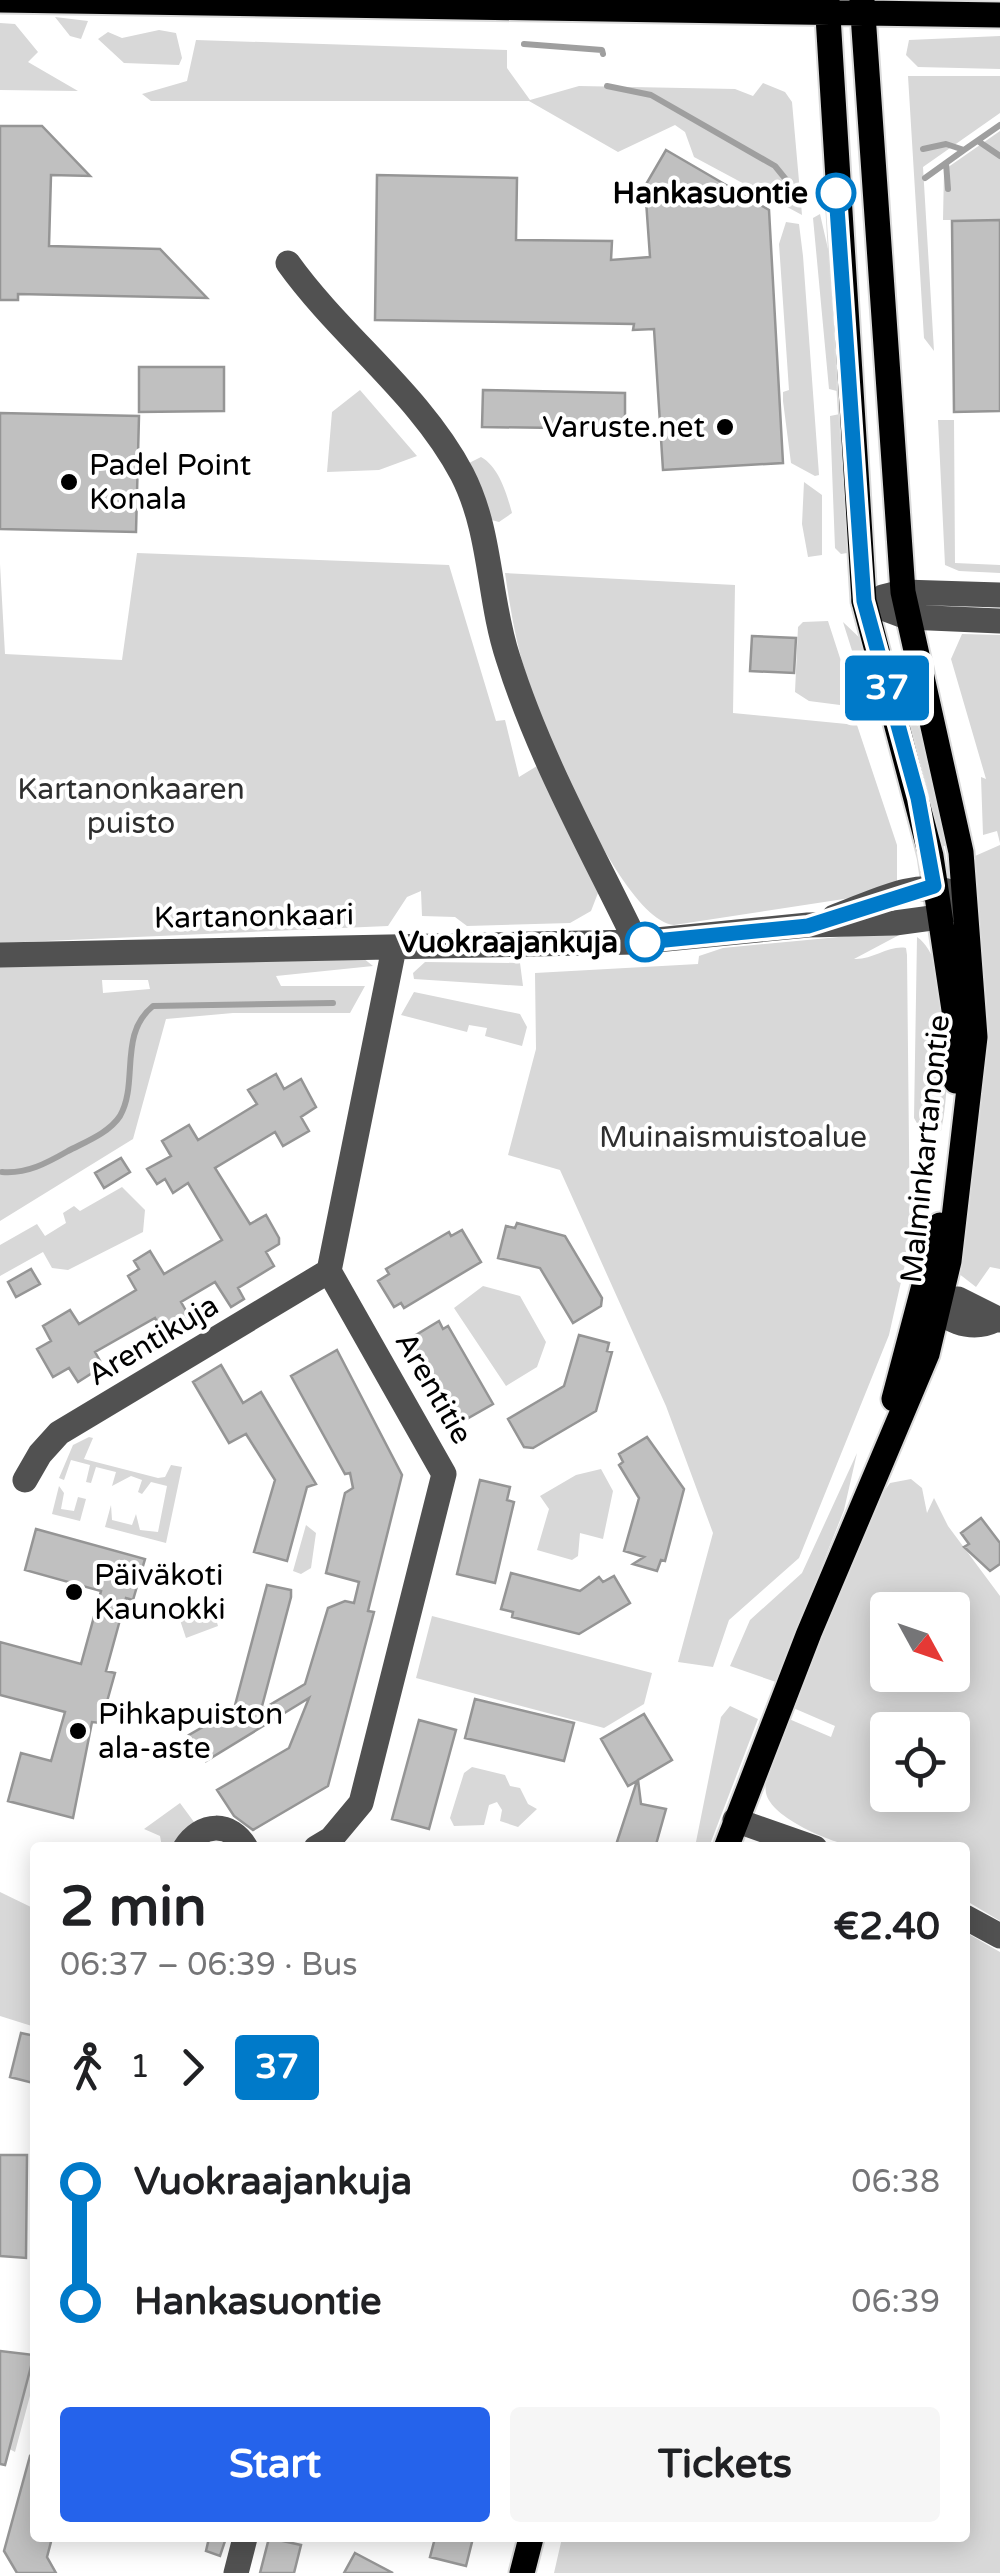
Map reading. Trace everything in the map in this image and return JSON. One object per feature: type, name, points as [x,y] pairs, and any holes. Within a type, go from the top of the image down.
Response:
[{"type":"main road","points":[[0,0],[862,7],[1000,15]]},
{"type":"main road","name":"Malminkartanontie","points":[[826,7],[864,601],[918,798],[956,1030],[955,1113],[935,1304]]},
{"type":"main road","name":"Malminkartanontie","points":[[728,1842],[885,1448],[935,1304],[975,1037],[966,899],[943,761],[903,592],[862,7]]},
{"type":"main road","points":[[522,2573],[530,2542]]},
{"type":"street","points":[[288,263],[314,300],[437,435],[462,474],[487,548],[507,657],[536,737],[636,942]]},
{"type":"street","points":[[864,601],[903,592],[1000,595]]},
{"type":"street","points":[[864,601],[908,618],[1000,621]]},
{"type":"street","points":[[934,886],[966,899]]},
{"type":"street","name":"Kartanonkaari","points":[[808,926],[934,886]]},
{"type":"street","name":"Kartanonkaari","points":[[0,955],[636,942],[939,917],[966,899]]},
{"type":"street","points":[[329,1272],[394,948]]},
{"type":"street","name":"Arentikuja","points":[[25,1480],[40,1454],[60,1433],[329,1272]]},
{"type":"street","name":"Arentitie","points":[[326,1842],[361,1803],[444,1474],[440,1460],[329,1272]]},
{"type":"street","points":[[935,1304],[963,1325],[982,1327],[999,1320]]},
{"type":"street","points":[[736,1820],[798,1842]]},
{"type":"street","points":[[188,1842],[194,1834],[213,1827],[237,1834],[242,1842]]},
{"type":"street","points":[[970,1920],[1000,1936]]},
{"type":"street","points":[[236,2573],[244,2542]]},
{"type":"green space","points":[[55,17],[88,21],[81,39],[70,36]]},
{"type":"green space","points":[[0,23],[15,24],[38,52],[28,62],[78,91],[0,90]]},
{"type":"green space","points":[[159,30],[176,33],[182,58],[179,65],[124,63],[98,39],[108,32],[122,38]]},
{"type":"green space","points":[[1000,36],[1000,69],[918,67],[906,55],[909,40]]},
{"type":"green space","points":[[196,40],[507,50],[507,68],[530,100],[579,86],[735,89],[753,96],[763,83],[785,92],[792,102],[802,215],[694,157],[685,132],[675,125],[618,152],[529,101],[151,101],[142,94],[187,81]]},
{"type":"green space","points":[[908,76],[1000,76],[1000,113],[923,167],[934,351],[924,338]]},
{"type":"green space","points":[[1000,131],[1000,220],[943,220],[944,170]]},
{"type":"green space","points":[[820,214],[831,262],[837,391],[829,389],[813,218]]},
{"type":"green space","points":[[786,222],[799,224],[803,256],[819,475],[815,476],[791,463],[783,401],[783,392],[789,390],[779,244]]},
{"type":"green space","points":[[360,390],[417,456],[379,470],[327,472],[332,412]]},
{"type":"green space","points":[[840,414],[847,553],[841,554],[835,548],[830,416]]},
{"type":"green space","points":[[938,420],[954,420],[955,563],[1000,565],[1000,573],[959,571],[945,565]]},
{"type":"green space","points":[[481,457],[497,474],[512,513],[499,522],[488,519],[467,464]]},
{"type":"green space","points":[[804,482],[822,495],[822,555],[808,557],[802,524]]},
{"type":"green space","name":"Kartanonkaaren puisto","points":[[137,553],[449,565],[496,721],[505,720],[519,777],[537,766],[598,893],[591,911],[570,923],[467,926],[455,917],[422,916],[421,891],[407,897],[388,926],[0,943],[0,564],[5,654],[122,660]]},
{"type":"green space","points":[[505,573],[735,585],[733,713],[857,725],[897,845],[897,886],[870,895],[674,925],[653,915],[630,890],[608,856],[547,731],[525,671]]},
{"type":"green space","points":[[828,621],[852,695],[840,705],[809,701],[795,692],[798,627],[803,622]]},
{"type":"green space","points":[[843,622],[862,640],[876,686],[865,692]]},
{"type":"green space","points":[[962,634],[1000,635],[1000,843],[997,831],[983,835],[981,777],[986,779],[951,659]]},
{"type":"green space","points":[[910,709],[929,750],[949,845],[940,847],[904,710]]},
{"type":"green space","points":[[1000,845],[1000,1269],[990,1267],[976,1287],[958,1273],[987,1006],[974,862],[975,856]]},
{"type":"green space","name":"Muinaismuistoalue","points":[[901,934],[854,959],[906,948],[910,1242],[889,1335],[799,1558],[729,1620],[713,1667],[678,1662],[713,1533],[666,1406],[560,1170],[508,1155],[536,1049],[535,973],[698,964],[699,956],[723,948]]},
{"type":"green space","points":[[917,937],[929,951],[938,972],[947,1028],[947,1087],[941,1131],[918,1125],[914,1118]]},
{"type":"green space","points":[[363,958],[373,966],[276,976],[281,986],[365,986],[350,1013],[233,1013],[166,1019],[133,1139],[0,1221],[0,967]],"holes":[[[102,980],[148,980],[150,989],[103,993]]]},
{"type":"green space","points":[[425,962],[520,963],[523,986],[414,979],[413,973]]},
{"type":"green space","points":[[414,992],[520,1014],[527,1027],[522,1046],[485,1036],[487,1028],[469,1025],[467,1032],[401,1015]]},
{"type":"green space","points":[[122,1187],[145,1210],[143,1232],[68,1270],[52,1268],[43,1252],[0,1276],[0,1245],[37,1224],[45,1236],[66,1223],[63,1213],[74,1206],[80,1211]]},
{"type":"green space","points":[[483,1286],[520,1296],[546,1342],[537,1367],[506,1386],[454,1308]]},
{"type":"green space","points":[[93,1438],[84,1459],[158,1478],[165,1477],[171,1465],[182,1467],[166,1543],[105,1527],[111,1505],[112,1520],[132,1525],[136,1514],[140,1530],[158,1532],[167,1486],[151,1482],[142,1494],[138,1492],[142,1480],[131,1476],[112,1486],[116,1472],[96,1467],[91,1483],[86,1482],[90,1465],[71,1460],[64,1480],[59,1478],[73,1445]]},
{"type":"green space","points":[[857,1453],[844,1510],[776,1682],[730,1666],[750,1620],[802,1573]]},
{"type":"green space","points":[[601,1469],[613,1491],[603,1539],[580,1533],[578,1556],[572,1560],[537,1550],[549,1509],[540,1496],[576,1475]]},
{"type":"green space","points":[[911,1479],[922,1488],[927,1513],[934,1498],[948,1526],[1000,1596],[1000,1921],[970,1903],[970,1842],[837,1842],[790,1820],[770,1802],[765,1784],[769,1765],[789,1719],[831,1737],[835,1726],[791,1707],[870,1511],[890,1483]]},
{"type":"green space","points":[[59,1486],[64,1493],[61,1509],[74,1511],[78,1497],[86,1499],[80,1521],[52,1514]]},
{"type":"green space","points":[[306,1525],[316,1533],[311,1568],[301,1574],[293,1571]]},
{"type":"green space","points":[[184,1613],[216,1619],[218,1626],[186,1638],[180,1620]]},
{"type":"green space","points":[[432,1616],[652,1673],[644,1704],[604,1728],[416,1678]]},
{"type":"green space","points":[[730,1706],[758,1719],[711,1842],[696,1842],[721,1717]]},
{"type":"green space","points":[[472,1767],[505,1775],[510,1786],[520,1788],[528,1804],[537,1809],[518,1827],[500,1821],[502,1810],[497,1802],[489,1805],[484,1825],[454,1826],[450,1818],[464,1773]]},
{"type":"green space","points":[[180,1803],[194,1822],[176,1842],[161,1842],[160,1836],[144,1829]]},
{"type":"green space","points":[[0,1892],[30,1907],[30,2025],[0,2016]]},
{"type":"green space","points":[[970,1935],[1000,1952],[1000,2573],[554,2573],[561,2542],[970,2542]]},
{"type":"green space","points":[[30,2354],[30,2396],[15,2452],[2,2445]]},
{"type":"building","points":[[0,126],[42,126],[90,176],[51,175],[49,246],[160,249],[207,298],[18,294],[18,300],[0,300]]},
{"type":"building","points":[[666,150],[769,210],[783,463],[663,470],[654,329],[633,330],[634,324],[375,320],[377,175],[517,178],[516,240],[612,241],[611,260],[650,257],[645,186]]},
{"type":"building","points":[[1000,220],[1000,411],[954,412],[952,221]]},
{"type":"building","points":[[139,367],[224,367],[224,411],[139,412]]},
{"type":"building","points":[[483,390],[625,393],[625,429],[482,427]]},
{"type":"building","name":"Padel Point Konala","points":[[0,413],[139,416],[136,532],[0,529]]},
{"type":"building","points":[[752,636],[796,638],[794,673],[750,671]]},
{"type":"building","points":[[276,1074],[284,1089],[301,1079],[316,1107],[301,1117],[309,1131],[283,1146],[275,1132],[215,1168],[250,1224],[266,1215],[279,1238],[279,1244],[266,1252],[274,1266],[238,1288],[244,1299],[231,1307],[215,1282],[181,1302],[189,1316],[163,1332],[155,1318],[95,1352],[103,1366],[78,1382],[69,1368],[53,1377],[37,1349],[51,1341],[43,1326],[70,1310],[79,1324],[136,1290],[128,1276],[139,1269],[134,1261],[150,1251],[164,1274],[222,1240],[188,1183],[173,1193],[165,1179],[157,1184],[147,1169],[171,1156],[162,1141],[189,1125],[198,1140],[257,1104],[248,1090]]},
{"type":"building","points":[[121,1158],[130,1172],[104,1188],[95,1173]]},
{"type":"building","points":[[517,1223],[565,1236],[602,1298],[601,1306],[573,1323],[540,1268],[498,1258],[506,1226],[515,1228]]},
{"type":"building","points":[[462,1230],[481,1262],[404,1308],[401,1303],[394,1307],[378,1281],[389,1274],[386,1269],[449,1232],[451,1236]]},
{"type":"building","points":[[31,1269],[40,1284],[16,1297],[8,1282]]},
{"type":"building","points":[[439,1321],[443,1329],[448,1326],[493,1404],[463,1421],[457,1412],[450,1416],[413,1352],[417,1349],[411,1338]]},
{"type":"building","points":[[579,1335],[609,1343],[607,1351],[612,1352],[596,1411],[533,1448],[524,1447],[508,1419],[564,1386]]},
{"type":"building","points":[[337,1350],[402,1475],[368,1611],[374,1612],[328,1786],[253,1830],[234,1816],[217,1790],[289,1748],[309,1698],[206,1761],[189,1735],[234,1709],[267,1585],[291,1590],[291,1597],[261,1710],[305,1684],[328,1608],[345,1601],[354,1603],[359,1582],[326,1573],[345,1493],[353,1488],[350,1473],[345,1474],[291,1376]]},
{"type":"building","points":[[221,1365],[243,1403],[261,1392],[316,1484],[307,1487],[287,1561],[254,1552],[275,1480],[246,1434],[229,1443],[193,1382]]},
{"type":"building","points":[[647,1437],[684,1489],[665,1561],[661,1560],[657,1571],[633,1564],[644,1557],[624,1551],[639,1498],[619,1465],[623,1462],[619,1454]]},
{"type":"building","points":[[480,1480],[510,1487],[507,1500],[514,1502],[495,1583],[457,1574]]},
{"type":"building","points":[[981,1518],[1000,1543],[1000,1564],[990,1571],[964,1547],[969,1544],[961,1533]]},
{"type":"building","points":[[36,1529],[145,1559],[133,1600],[126,1598],[106,1671],[115,1673],[101,1723],[92,1722],[73,1818],[8,1801],[21,1753],[51,1761],[65,1712],[0,1695],[0,1642],[81,1664],[101,1591],[25,1570]]},
{"type":"building","points":[[511,1573],[580,1591],[599,1577],[603,1582],[614,1576],[630,1603],[579,1634],[512,1617],[513,1612],[501,1609]]},
{"type":"building","points":[[475,1699],[574,1723],[564,1761],[465,1738]]},
{"type":"building","points":[[644,1714],[672,1760],[638,1780],[641,1804],[666,1809],[657,1842],[617,1842],[637,1781],[628,1786],[601,1739]]},
{"type":"building","points":[[419,1720],[456,1730],[429,1829],[392,1819]]},
{"type":"building","points":[[21,2033],[30,2035],[30,2082],[10,2077]]},
{"type":"building","points":[[0,2155],[27,2155],[26,2258],[0,2256]]},
{"type":"building","points":[[0,2351],[30,2355],[30,2370],[5,2465],[0,2464]]},
{"type":"building","points":[[30,2456],[30,2542],[51,2542],[47,2557],[56,2573],[17,2573],[4,2551]]},
{"type":"building","points":[[208,2542],[225,2542],[220,2556],[206,2551]]},
{"type":"building","points":[[268,2542],[301,2545],[294,2573],[260,2573]]},
{"type":"building","points":[[434,2542],[472,2542],[466,2566],[430,2557]]},
{"type":"building","points":[[355,2553],[393,2573],[344,2573]]},
{"type":"waterway","points":[[524,44],[602,50],[603,54]]},
{"type":"waterway","points":[[607,86],[651,95],[775,166],[788,182]]},
{"type":"waterway","points":[[923,149],[946,144],[964,150],[1000,125]]},
{"type":"waterway","points":[[978,141],[1000,156]]},
{"type":"waterway","points":[[925,178],[964,150]]},
{"type":"waterway","points":[[946,163],[948,189]]},
{"type":"waterway","points":[[2,1172],[44,1163],[115,1122],[125,1103],[136,1030],[153,1006],[333,1003]]},
{"type":"bus line","name":"37","points":[[645,942],[808,926],[908,890],[934,886],[932,856],[918,798],[864,601],[853,488],[836,193]]},
{"type":"place","name":"Hankasuontie","points":[[836,193]]},
{"type":"place","name":"Varuste.net","points":[[725,427]]},
{"type":"place","name":"Padel Point Konala","points":[[69,482]]},
{"type":"place","name":"Vuokraajankuja","points":[[645,942]]},
{"type":"place","name":"Päiväkoti Kaunokki","points":[[74,1592]]},
{"type":"place","name":"Pihkapuiston ala-aste","points":[[78,1731]]}]
